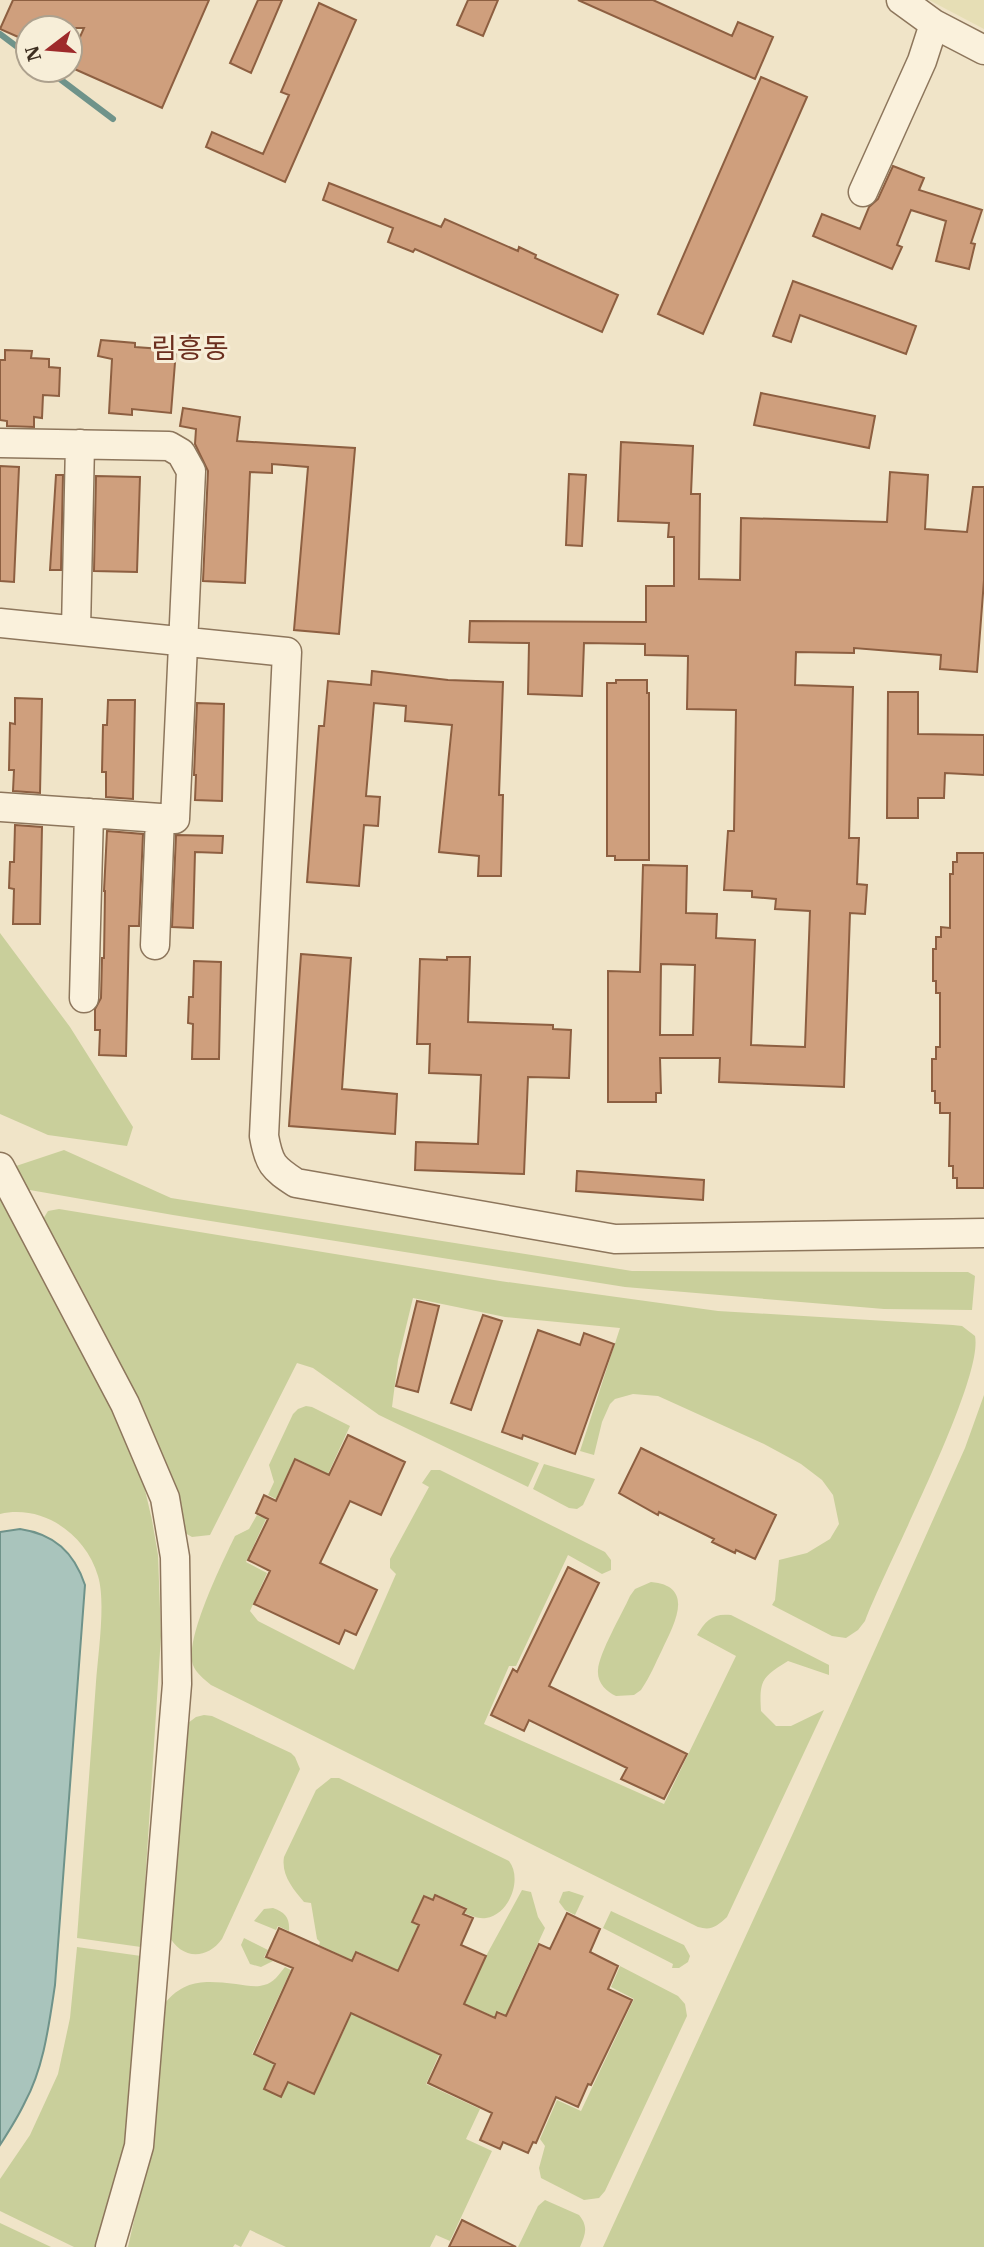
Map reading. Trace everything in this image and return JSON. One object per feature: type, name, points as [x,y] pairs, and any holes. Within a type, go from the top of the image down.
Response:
[{"type":"street","points":[[901,0],[934,24],[984,50]]},
{"type":"street","points":[[863,192],[922,61],[934,24]]},
{"type":"street","points":[[0,443],[169,446],[181,453],[191,471],[175,819],[0,807]]},
{"type":"street","points":[[76,630],[80,444]]},
{"type":"street","points":[[0,623],[287,652],[264,1136],[267,1155],[275,1169],[296,1183],[615,1239],[984,1233]]},
{"type":"street","points":[[84,998],[89,813]]},
{"type":"street","points":[[155,946],[160,818]]},
{"type":"street","points":[[0,1167],[125,1404],[165,1498],[175,1557],[177,1684],[139,2146],[110,2247]]},
{"type":"shaded area","points":[[929,0],[984,0],[984,29]]},
{"type":"green space","points":[[0,933],[70,1027],[133,1127],[127,1146],[48,1135],[0,1114]]},
{"type":"green space","points":[[64,1150],[171,1198],[632,1271],[968,1272],[975,1276],[972,1310],[884,1309],[625,1287],[24,1189],[13,1167]]},
{"type":"green space","points":[[0,1185],[78,1333],[141,1473],[152,1520],[158,1555],[161,1636],[141,1947],[77,1938],[101,1628],[100,1587],[92,1561],[84,1548],[61,1526],[32,1514],[0,1514]]},
{"type":"green space","points":[[59,1209],[500,1281],[718,1311],[962,1326],[975,1336],[974,1359],[949,1432],[865,1621],[846,1638],[832,1636],[772,1605],[775,1600],[779,1560],[807,1553],[830,1539],[839,1524],[833,1495],[822,1480],[801,1464],[764,1444],[658,1396],[633,1394],[615,1399],[610,1404],[602,1422],[594,1455],[580,1451],[620,1328],[505,1317],[413,1298],[398,1360],[392,1407],[539,1463],[528,1487],[379,1415],[313,1368],[297,1363],[210,1535],[192,1537],[185,1533],[43,1219],[48,1211]]},
{"type":"green space","points":[[984,1395],[984,2247],[603,2247],[794,1831],[965,1448]]},
{"type":"green space","points":[[306,1406],[350,1426],[328,1474],[295,1458],[276,1499],[268,1495],[274,1482],[269,1465],[293,1414]]},
{"type":"green space","points":[[544,1464],[595,1479],[583,1505],[577,1509],[569,1508],[533,1489]]},
{"type":"green space","points":[[431,1470],[440,1470],[605,1552],[611,1560],[611,1570],[602,1574],[568,1555],[516,1666],[509,1666],[484,1724],[664,1804],[736,1656],[697,1635],[707,1622],[715,1616],[731,1615],[829,1665],[829,1675],[788,1661],[764,1680],[761,1711],[776,1726],[791,1726],[824,1710],[727,1917],[717,1925],[711,1928],[698,1927],[211,1685],[194,1668],[194,1638],[206,1600],[235,1536],[249,1529],[257,1515],[266,1519],[246,1562],[267,1573],[250,1611],[258,1621],[354,1670],[396,1574],[390,1568],[390,1559],[429,1487],[422,1483]]},
{"type":"green space","points":[[651,1582],[665,1585],[674,1591],[678,1599],[675,1619],[641,1690],[634,1695],[616,1696],[601,1683],[598,1675],[599,1663],[630,1596],[635,1589]]},
{"type":"green space","points":[[212,1716],[291,1753],[300,1769],[222,1939],[208,1951],[194,1954],[179,1948],[168,1934],[184,1726],[196,1717]]},
{"type":"green space","points":[[331,1778],[339,1778],[509,1861],[515,1877],[507,1903],[494,1915],[480,1918],[465,1913],[467,1908],[435,1894],[432,1899],[424,1895],[411,1922],[418,1926],[395,1975],[374,1965],[376,1960],[356,1951],[351,1960],[319,1945],[311,1903],[304,1902],[289,1881],[284,1870],[284,1857],[316,1790]]},
{"type":"green space","points":[[522,1890],[531,1892],[538,1917],[545,1928],[517,1989],[555,2007],[538,2030],[498,2011],[495,2017],[465,2004],[486,1956]]},
{"type":"green space","points":[[569,1891],[584,1896],[575,1915],[565,1910],[559,1902],[563,1892]]},
{"type":"green space","points":[[273,1908],[286,1916],[289,1931],[278,1926],[276,1930],[254,1921],[264,1909]]},
{"type":"green space","points":[[611,1911],[684,1945],[690,1956],[688,1962],[679,1968],[672,1968],[673,1964],[603,1928]]},
{"type":"green space","points":[[244,1938],[268,1950],[264,1957],[273,1961],[261,1967],[250,1964],[241,1945]]},
{"type":"green space","points":[[77,1947],[141,1956],[126,2141],[98,2247],[74,2247],[0,2211],[0,2179],[30,2135],[58,2074],[70,2018]]},
{"type":"green space","points":[[620,1966],[678,1996],[685,2004],[687,2016],[605,2191],[599,2198],[584,2200],[541,2178],[539,2168],[545,2146],[540,2139],[557,2100],[581,2111],[634,1999],[611,1987]]},
{"type":"green space","points":[[285,1967],[291,1970],[252,2054],[274,2065],[264,2089],[281,2097],[288,2083],[314,2095],[359,1998],[380,2008],[373,2024],[439,2055],[426,2084],[480,2109],[466,2139],[492,2151],[450,2241],[436,2235],[430,2247],[286,2247],[250,2230],[241,2247],[235,2244],[233,2247],[128,2247],[144,2176],[165,2003],[181,1989],[198,1983],[254,1986],[268,1984]]},
{"type":"green space","points":[[545,2200],[579,2215],[582,2219],[585,2235],[580,2247],[518,2247],[538,2206]]},
{"type":"green space","points":[[0,2223],[51,2247],[0,2247]]},
{"type":"water","points":[[20,1529],[43,1535],[61,1546],[75,1563],[85,1585],[53,2000],[37,2074],[22,2108],[0,2145],[0,1532]]},
{"type":"building","points":[[13,0],[209,0],[162,108],[84,73],[84,14],[14,14],[14,35],[0,29]]},
{"type":"building","points":[[258,0],[282,0],[251,73],[230,63]]},
{"type":"building","points":[[468,0],[498,0],[483,36],[457,25]]},
{"type":"building","points":[[578,0],[653,0],[732,36],[738,22],[773,37],[755,79]]},
{"type":"building","points":[[319,3],[356,20],[285,182],[206,147],[212,132],[263,154],[289,95],[281,92]]},
{"type":"building","points":[[761,77],[807,97],[703,334],[658,314]]},
{"type":"building","points":[[893,166],[924,178],[919,190],[982,210],[971,243],[975,244],[969,269],[936,261],[946,221],[911,210],[897,245],[902,247],[892,269],[813,236],[822,214],[860,229],[869,207],[878,199]]},
{"type":"building","points":[[329,183],[441,227],[445,219],[518,251],[519,247],[536,255],[535,258],[618,295],[602,332],[415,249],[413,252],[388,242],[393,228],[323,200]]},
{"type":"building","points":[[793,281],[916,326],[906,354],[800,315],[791,342],[773,336]]},
{"type":"building","points":[[101,340],[135,343],[135,347],[176,350],[171,413],[132,409],[132,415],[109,413],[112,359],[98,356]]},
{"type":"building","points":[[5,350],[32,351],[31,358],[49,359],[49,367],[60,368],[59,396],[43,395],[42,418],[34,417],[34,427],[7,426],[7,421],[0,420],[0,360],[5,360]]},
{"type":"building","points":[[761,393],[875,416],[869,448],[754,425]]},
{"type":"building","points":[[183,408],[240,417],[237,441],[355,448],[339,634],[294,630],[308,467],[272,464],[272,473],[250,472],[245,583],[203,581],[208,471],[195,444],[196,429],[180,426]]},
{"type":"building","points":[[621,442],[693,446],[691,494],[700,494],[699,579],[740,580],[741,518],[887,522],[890,472],[928,475],[925,529],[967,532],[973,487],[984,487],[984,580],[977,672],[940,669],[941,655],[854,648],[854,653],[796,652],[795,685],[853,687],[849,838],[859,838],[857,884],[867,885],[865,914],[850,913],[844,1087],[719,1082],[720,1058],[660,1058],[661,1093],[656,1093],[656,1102],[608,1102],[608,971],[640,972],[643,865],[687,866],[686,913],[717,914],[716,938],[755,940],[751,1045],[805,1047],[810,911],[775,909],[776,899],[752,897],[752,891],[724,890],[728,831],[734,831],[736,710],[687,709],[688,656],[645,655],[645,644],[584,643],[582,696],[528,694],[529,643],[469,642],[470,621],[646,622],[646,586],[674,586],[674,537],[668,537],[669,523],[618,521]],"holes":[[[661,964],[695,965],[693,1035],[660,1035]]]},
{"type":"building","points":[[0,466],[19,467],[14,582],[0,581]]},
{"type":"building","points":[[569,474],[586,475],[582,546],[566,545]]},
{"type":"building","points":[[56,475],[63,475],[61,570],[50,570]]},
{"type":"building","points":[[96,476],[140,477],[137,572],[94,571]]},
{"type":"building","points":[[372,671],[448,680],[503,682],[499,795],[503,795],[501,876],[478,876],[479,856],[439,852],[452,725],[405,721],[406,706],[374,703],[366,796],[380,797],[378,826],[364,825],[359,886],[307,882],[319,726],[324,726],[328,681],[371,685]]},
{"type":"building","points":[[616,680],[647,680],[649,860],[615,860],[615,856],[607,856],[607,683],[616,683]]},
{"type":"building","points":[[888,692],[918,692],[918,734],[984,735],[984,775],[945,773],[944,798],[918,798],[918,818],[887,818]]},
{"type":"building","points":[[15,698],[42,699],[40,793],[13,791],[14,770],[9,770],[10,723],[15,724]]},
{"type":"building","points":[[108,700],[135,700],[133,799],[106,797],[106,772],[102,772],[103,725],[107,725]]},
{"type":"building","points":[[197,703],[224,704],[222,801],[195,800]]},
{"type":"building","points":[[15,825],[42,827],[40,924],[13,924],[14,889],[9,888],[10,862],[14,862]]},
{"type":"building","points":[[107,831],[143,834],[139,926],[129,926],[126,1056],[99,1055],[100,1030],[95,1030],[95,1009],[101,998],[104,958]]},
{"type":"building","points":[[176,835],[223,836],[222,853],[195,852],[193,928],[172,927]]},
{"type":"building","points":[[957,853],[984,853],[984,1188],[957,1188],[957,1178],[953,1178],[953,1166],[949,1166],[950,1113],[940,1113],[940,1103],[935,1103],[935,1091],[932,1091],[932,1059],[936,1059],[936,1047],[940,1047],[940,993],[936,993],[936,981],[933,981],[933,949],[936,949],[936,937],[941,937],[941,927],[950,928],[950,874],[953,874],[953,862],[957,862]]},
{"type":"building","points":[[301,954],[351,958],[342,1089],[397,1094],[395,1134],[289,1126]]},
{"type":"building","points":[[447,957],[470,957],[468,1022],[553,1025],[553,1029],[571,1030],[569,1078],[528,1077],[524,1174],[415,1170],[416,1142],[478,1144],[481,1075],[429,1073],[430,1044],[417,1044],[420,959],[447,960]]},
{"type":"building","points":[[194,961],[221,962],[219,1059],[192,1059],[193,1024],[188,1023],[189,997],[193,997]]},
{"type":"building","points":[[577,1171],[704,1180],[703,1200],[576,1191]]},
{"type":"building","points":[[417,1301],[439,1306],[418,1392],[396,1386]]},
{"type":"building","points":[[483,1315],[502,1321],[471,1410],[451,1403]]},
{"type":"building","points":[[538,1330],[580,1345],[584,1333],[614,1344],[575,1454],[523,1435],[522,1439],[502,1432]]},
{"type":"building","points":[[348,1435],[405,1462],[381,1515],[350,1501],[320,1563],[377,1590],[356,1635],[345,1630],[339,1644],[254,1604],[270,1571],[248,1560],[268,1519],[256,1513],[264,1495],[276,1501],[295,1459],[329,1475]]},
{"type":"building","points":[[641,1448],[776,1515],[755,1559],[712,1542],[714,1539],[659,1512],[658,1515],[619,1493]]},
{"type":"building","points":[[568,1567],[599,1583],[549,1686],[687,1754],[664,1799],[621,1779],[627,1768],[529,1720],[524,1731],[491,1715],[513,1669],[517,1672]]},
{"type":"building","points":[[435,1895],[466,1909],[463,1914],[473,1918],[461,1945],[486,1956],[464,2004],[495,2018],[497,2012],[506,2016],[539,1944],[550,1949],[567,1913],[600,1929],[590,1952],[618,1966],[608,1989],[632,2000],[578,2107],[556,2097],[536,2143],[533,2142],[528,2153],[503,2142],[500,2149],[480,2140],[492,2113],[428,2083],[441,2055],[351,2013],[314,2094],[288,2082],[281,2097],[264,2089],[275,2064],[254,2054],[293,1968],[266,1957],[279,1928],[352,1961],[356,1952],[398,1971],[419,1925],[412,1922],[424,1896],[433,1900]]},
{"type":"building","points":[[462,2220],[516,2247],[449,2247]]},
{"type":"waterway","points":[[0,34],[14,44]]},
{"type":"waterway","points":[[67,84],[113,119]]},
{"type":"district","name":"림흥동","points":[[190,348]]}]
